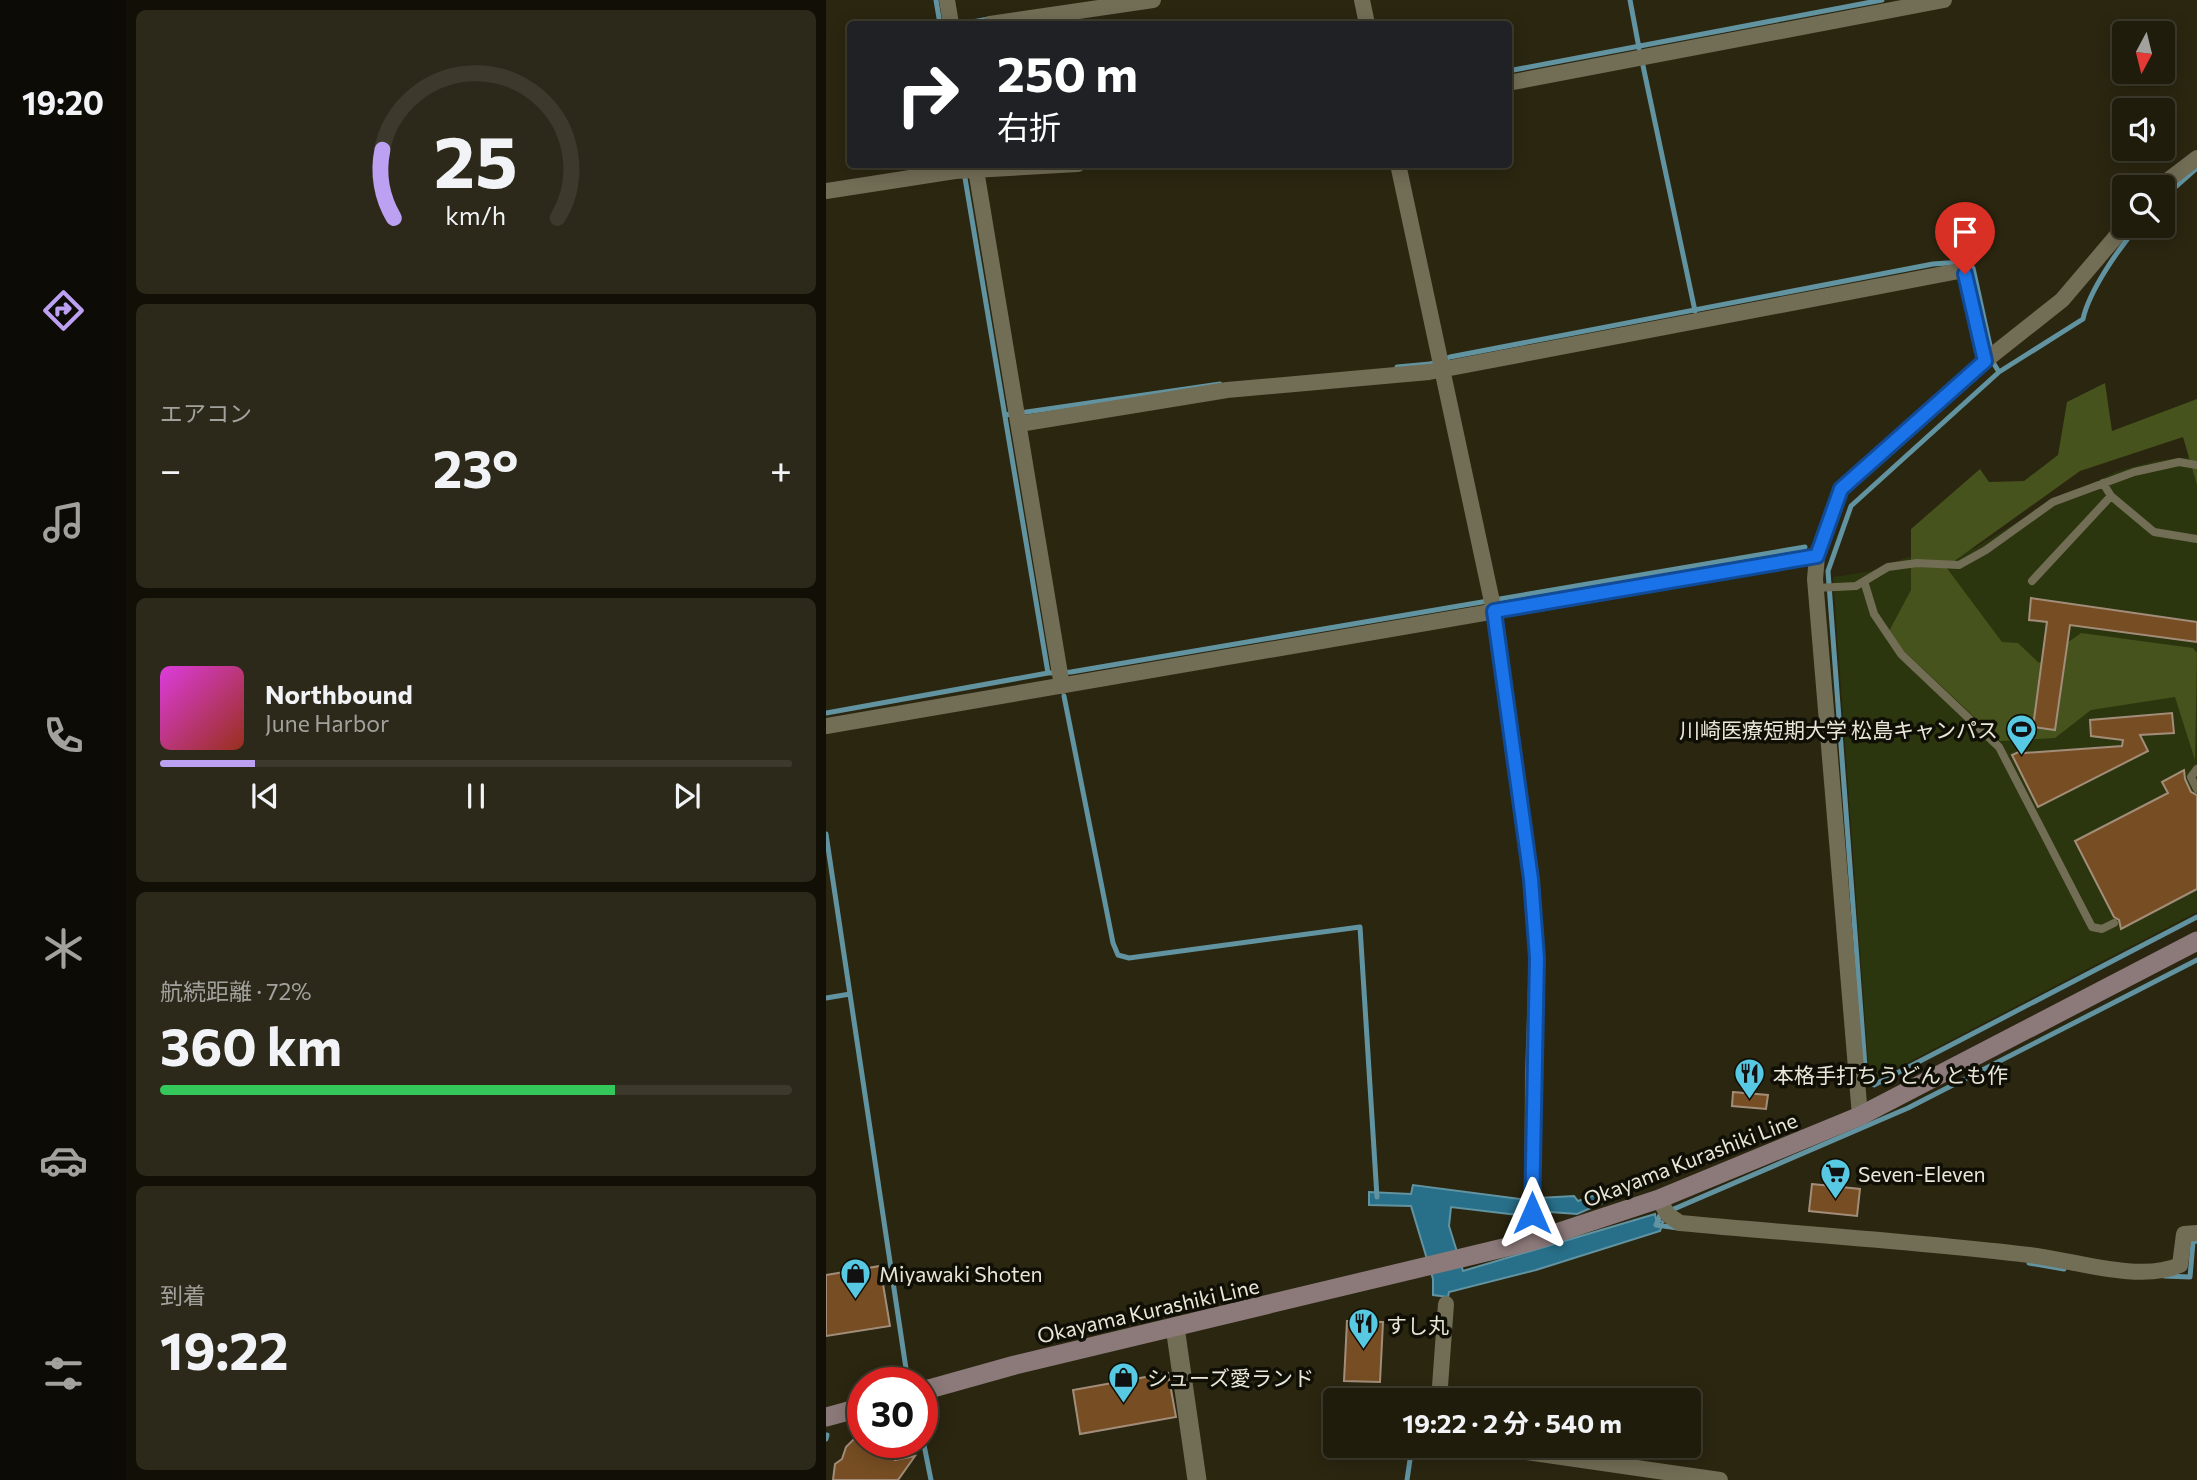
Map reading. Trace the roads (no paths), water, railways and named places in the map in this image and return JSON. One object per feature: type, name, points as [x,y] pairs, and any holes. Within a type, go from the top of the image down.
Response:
[{"type":"main road","name":"Okayama Kurashiki Line","points":[[938,1387],[1015,1365],[1664,1208],[1860,1116],[2197,941]]},
{"type":"main road","points":[[826,1417],[847,1411]]},
{"type":"street","points":[[947,0],[950,21]]},
{"type":"street","points":[[1010,21],[1153,0]]},
{"type":"street","points":[[1362,0],[1366,21]]},
{"type":"street","points":[[1512,82],[1944,0]]},
{"type":"street","points":[[2175,175],[2197,158]]},
{"type":"street","points":[[826,191],[991,168]]},
{"type":"street","points":[[1399,168],[1492,603],[1531,879],[1537,958],[1532,1241]]},
{"type":"street","points":[[969,169],[1018,417],[1061,677]]},
{"type":"street","points":[[1860,1116],[1824,588],[1817,556],[1841,489],[1990,357],[2062,300],[2115,238]]},
{"type":"street","points":[[1018,417],[1439,363],[1959,271],[1965,274],[1990,357]]},
{"type":"street","points":[[826,726],[1061,677],[1492,603],[1817,556]]},
{"type":"street","points":[[1664,1208],[1680,1223],[2030,1255],[2106,1270],[2168,1270],[2180,1265],[2184,1234],[2197,1233]]},
{"type":"street","points":[[1440,1388],[1446,1304]]},
{"type":"street","points":[[1175,1327],[1197,1480]]},
{"type":"street","points":[[1567,1458],[1720,1480]]},
{"type":"lane","points":[[1824,588],[1856,586],[1888,568],[1917,563],[1959,565],[1986,550],[2053,502],[2134,472],[2179,462],[2197,465]]},
{"type":"lane","points":[[2103,484],[2111,496],[2154,532],[2197,539]]},
{"type":"lane","points":[[2032,580],[2111,496]]},
{"type":"lane","points":[[1864,581],[1874,614],[1901,654],[1999,747],[2092,927],[2102,929],[2114,923]]},
{"type":"lane","points":[[2197,769],[2191,777],[2197,789]]},
{"type":"water","points":[[1627,1183],[1626,1193],[1577,1214],[1550,1212],[1518,1215],[1451,1207],[1449,1226],[1463,1271],[1655,1214],[1656,1219],[1663,1222],[1660,1231],[1536,1270],[1449,1292],[1448,1297],[1433,1295],[1433,1279],[1411,1206],[1369,1205],[1369,1192],[1411,1194],[1413,1185],[1520,1199],[1574,1196],[1578,1201]]},
{"type":"waterway","points":[[936,0],[940,21]]},
{"type":"waterway","points":[[1630,0],[1639,48]]},
{"type":"waterway","points":[[1512,70],[1882,0]]},
{"type":"waterway","points":[[978,21],[989,19]]},
{"type":"waterway","points":[[1642,61],[1695,311]]},
{"type":"waterway","points":[[2175,187],[2197,168]]},
{"type":"waterway","points":[[964,172],[1048,673]]},
{"type":"waterway","points":[[2129,238],[2098,283],[2083,319],[1999,372],[1851,506],[1828,571],[1866,1080],[1874,1085],[2197,917]]},
{"type":"waterway","points":[[1397,367],[1430,364],[1450,357],[1933,264],[1962,262],[1973,268],[1994,364],[1999,372]]},
{"type":"waterway","points":[[1005,415],[1220,384]]},
{"type":"waterway","points":[[826,713],[1048,673],[1071,672],[1805,547]]},
{"type":"waterway","points":[[1064,696],[1113,943],[1118,955],[1129,958],[1360,927],[1377,1197]]},
{"type":"waterway","points":[[826,834],[906,1367]]},
{"type":"waterway","points":[[1656,1225],[1660,1215],[1908,1108],[2197,960]]},
{"type":"waterway","points":[[826,998],[850,994]]},
{"type":"waterway","points":[[1656,1225],[1678,1228]]},
{"type":"waterway","points":[[2164,1276],[2190,1277],[2193,1242],[2197,1241]]},
{"type":"waterway","points":[[2029,1263],[2064,1269]]},
{"type":"waterway","points":[[826,1439],[827,1435]]},
{"type":"waterway","points":[[927,1458],[931,1480]]},
{"type":"waterway","points":[[1407,1480],[1410,1458]]},
{"type":"place","name":"川崎医療短期大学 松島キャンパス","points":[[2021,756]]},
{"type":"place","name":"本格手打ちうどん とも作","points":[[1750,1101]]},
{"type":"place","name":"Seven-Eleven","points":[[1835,1200]]},
{"type":"place","name":"Miyawaki Shoten","points":[[856,1300]]},
{"type":"place","name":"すし丸","points":[[1363,1351]]},
{"type":"place","name":"シューズ愛ランド","points":[[1124,1404]]}]
